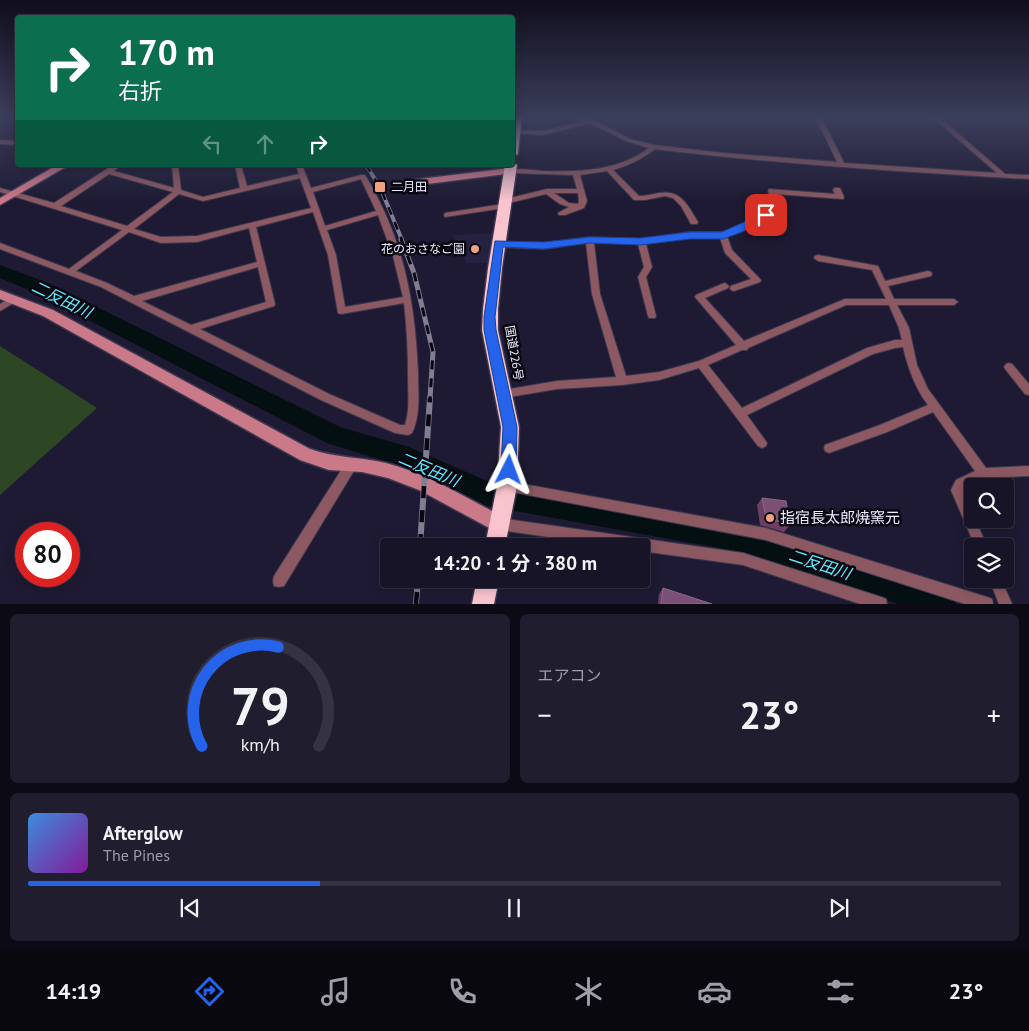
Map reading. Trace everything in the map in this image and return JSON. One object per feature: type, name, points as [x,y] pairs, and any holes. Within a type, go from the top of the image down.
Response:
[{"type":"highway","name":"国道226号","points":[[497,538],[507,488],[510,427],[502,394],[489,317],[511,168]]},
{"type":"highway","points":[[483,604],[486,588]]},
{"type":"street","points":[[636,144],[841,164],[1029,177]]},
{"type":"street","points":[[830,144],[841,164]]},
{"type":"street","points":[[967,144],[1004,176]]},
{"type":"street","points":[[403,184],[511,168],[576,172],[608,168],[639,160],[654,147]]},
{"type":"street","points":[[0,202],[17,194],[61,167]]},
{"type":"street","points":[[55,206],[114,167]]},
{"type":"street","points":[[175,167],[178,192]]},
{"type":"street","points":[[238,167],[244,189]]},
{"type":"street","points":[[300,167],[332,255],[341,311],[407,299]]},
{"type":"street","points":[[608,168],[637,198],[642,199],[667,193],[675,195],[694,222]]},
{"type":"street","points":[[107,171],[202,199],[302,175]]},
{"type":"street","points":[[562,213],[580,206],[583,201],[576,172]]},
{"type":"street","points":[[0,246],[104,285],[325,397],[399,430],[408,430],[413,420],[412,356],[407,299],[401,268],[381,212],[363,176],[309,191]]},
{"type":"street","points":[[0,190],[161,240],[197,239],[316,209]]},
{"type":"street","points":[[499,244],[544,246],[590,240],[640,242],[690,235],[723,235],[738,230],[776,210],[772,191],[840,197],[836,190]]},
{"type":"street","points":[[448,215],[505,204],[547,192],[582,191]]},
{"type":"street","points":[[70,272],[178,192]]},
{"type":"street","points":[[547,192],[558,201],[576,207]]},
{"type":"street","points":[[323,229],[381,212]]},
{"type":"street","points":[[190,329],[271,304],[252,226]]},
{"type":"street","points":[[723,235],[728,251],[757,280],[699,297],[744,347]]},
{"type":"street","points":[[590,240],[596,294],[622,381]]},
{"type":"street","points":[[640,242],[648,267],[642,277],[652,316]]},
{"type":"street","points":[[818,258],[875,268],[893,303],[908,343],[916,377],[934,407],[983,473]]},
{"type":"street","points":[[133,300],[260,264]]},
{"type":"street","points":[[884,284],[928,274]]},
{"type":"street","points":[[0,308],[7,296],[48,312],[306,455],[329,464],[351,465],[388,471],[424,484],[501,517],[743,559],[881,604]]},
{"type":"street","points":[[502,394],[557,385],[622,381],[659,376],[701,364],[744,347],[845,302],[954,302]]},
{"type":"street","points":[[740,414],[870,351],[895,344],[908,343]]},
{"type":"street","points":[[701,364],[762,443]]},
{"type":"street","points":[[1009,366],[1029,390]]},
{"type":"street","points":[[829,448],[883,429],[934,407]]},
{"type":"street","points":[[279,580],[351,465]]},
{"type":"street","points":[[978,538],[957,490],[960,484],[983,473],[1029,471]]},
{"type":"street","points":[[507,488],[766,534],[987,604]]},
{"type":"street","points":[[999,588],[1006,604]]},
{"type":"shaded area","name":"花のおさなご園","points":[[493,233],[488,263],[467,263],[453,235]]},
{"type":"green space","points":[[0,346],[97,408],[0,495]]},
{"type":"building","points":[[762,498],[786,501],[790,525],[766,518]]},
{"type":"building","points":[[663,588],[712,604],[661,604]]},
{"type":"waterway","name":"二反田川","points":[[0,271],[42,288],[335,436],[409,458],[487,494],[747,540],[942,604]]},
{"type":"railway","points":[[367,167],[380,187],[402,240]]},
{"type":"railway","points":[[401,239],[414,273],[433,352],[430,399]]},
{"type":"railway","points":[[421,538],[430,398]]},
{"type":"railway","points":[[416,604],[417,588]]},
{"type":"place","name":"二月田","points":[[380,187]]},
{"type":"place","name":"花のおさなご園","points":[[475,249]]},
{"type":"place","name":"指宿長太郎焼窯元","points":[[770,518]]},
{"type":"route","points":[[509,470],[510,427],[502,394],[489,317],[499,244],[544,246],[590,240],[640,242],[690,235],[723,235],[738,230],[766,215]]}]
